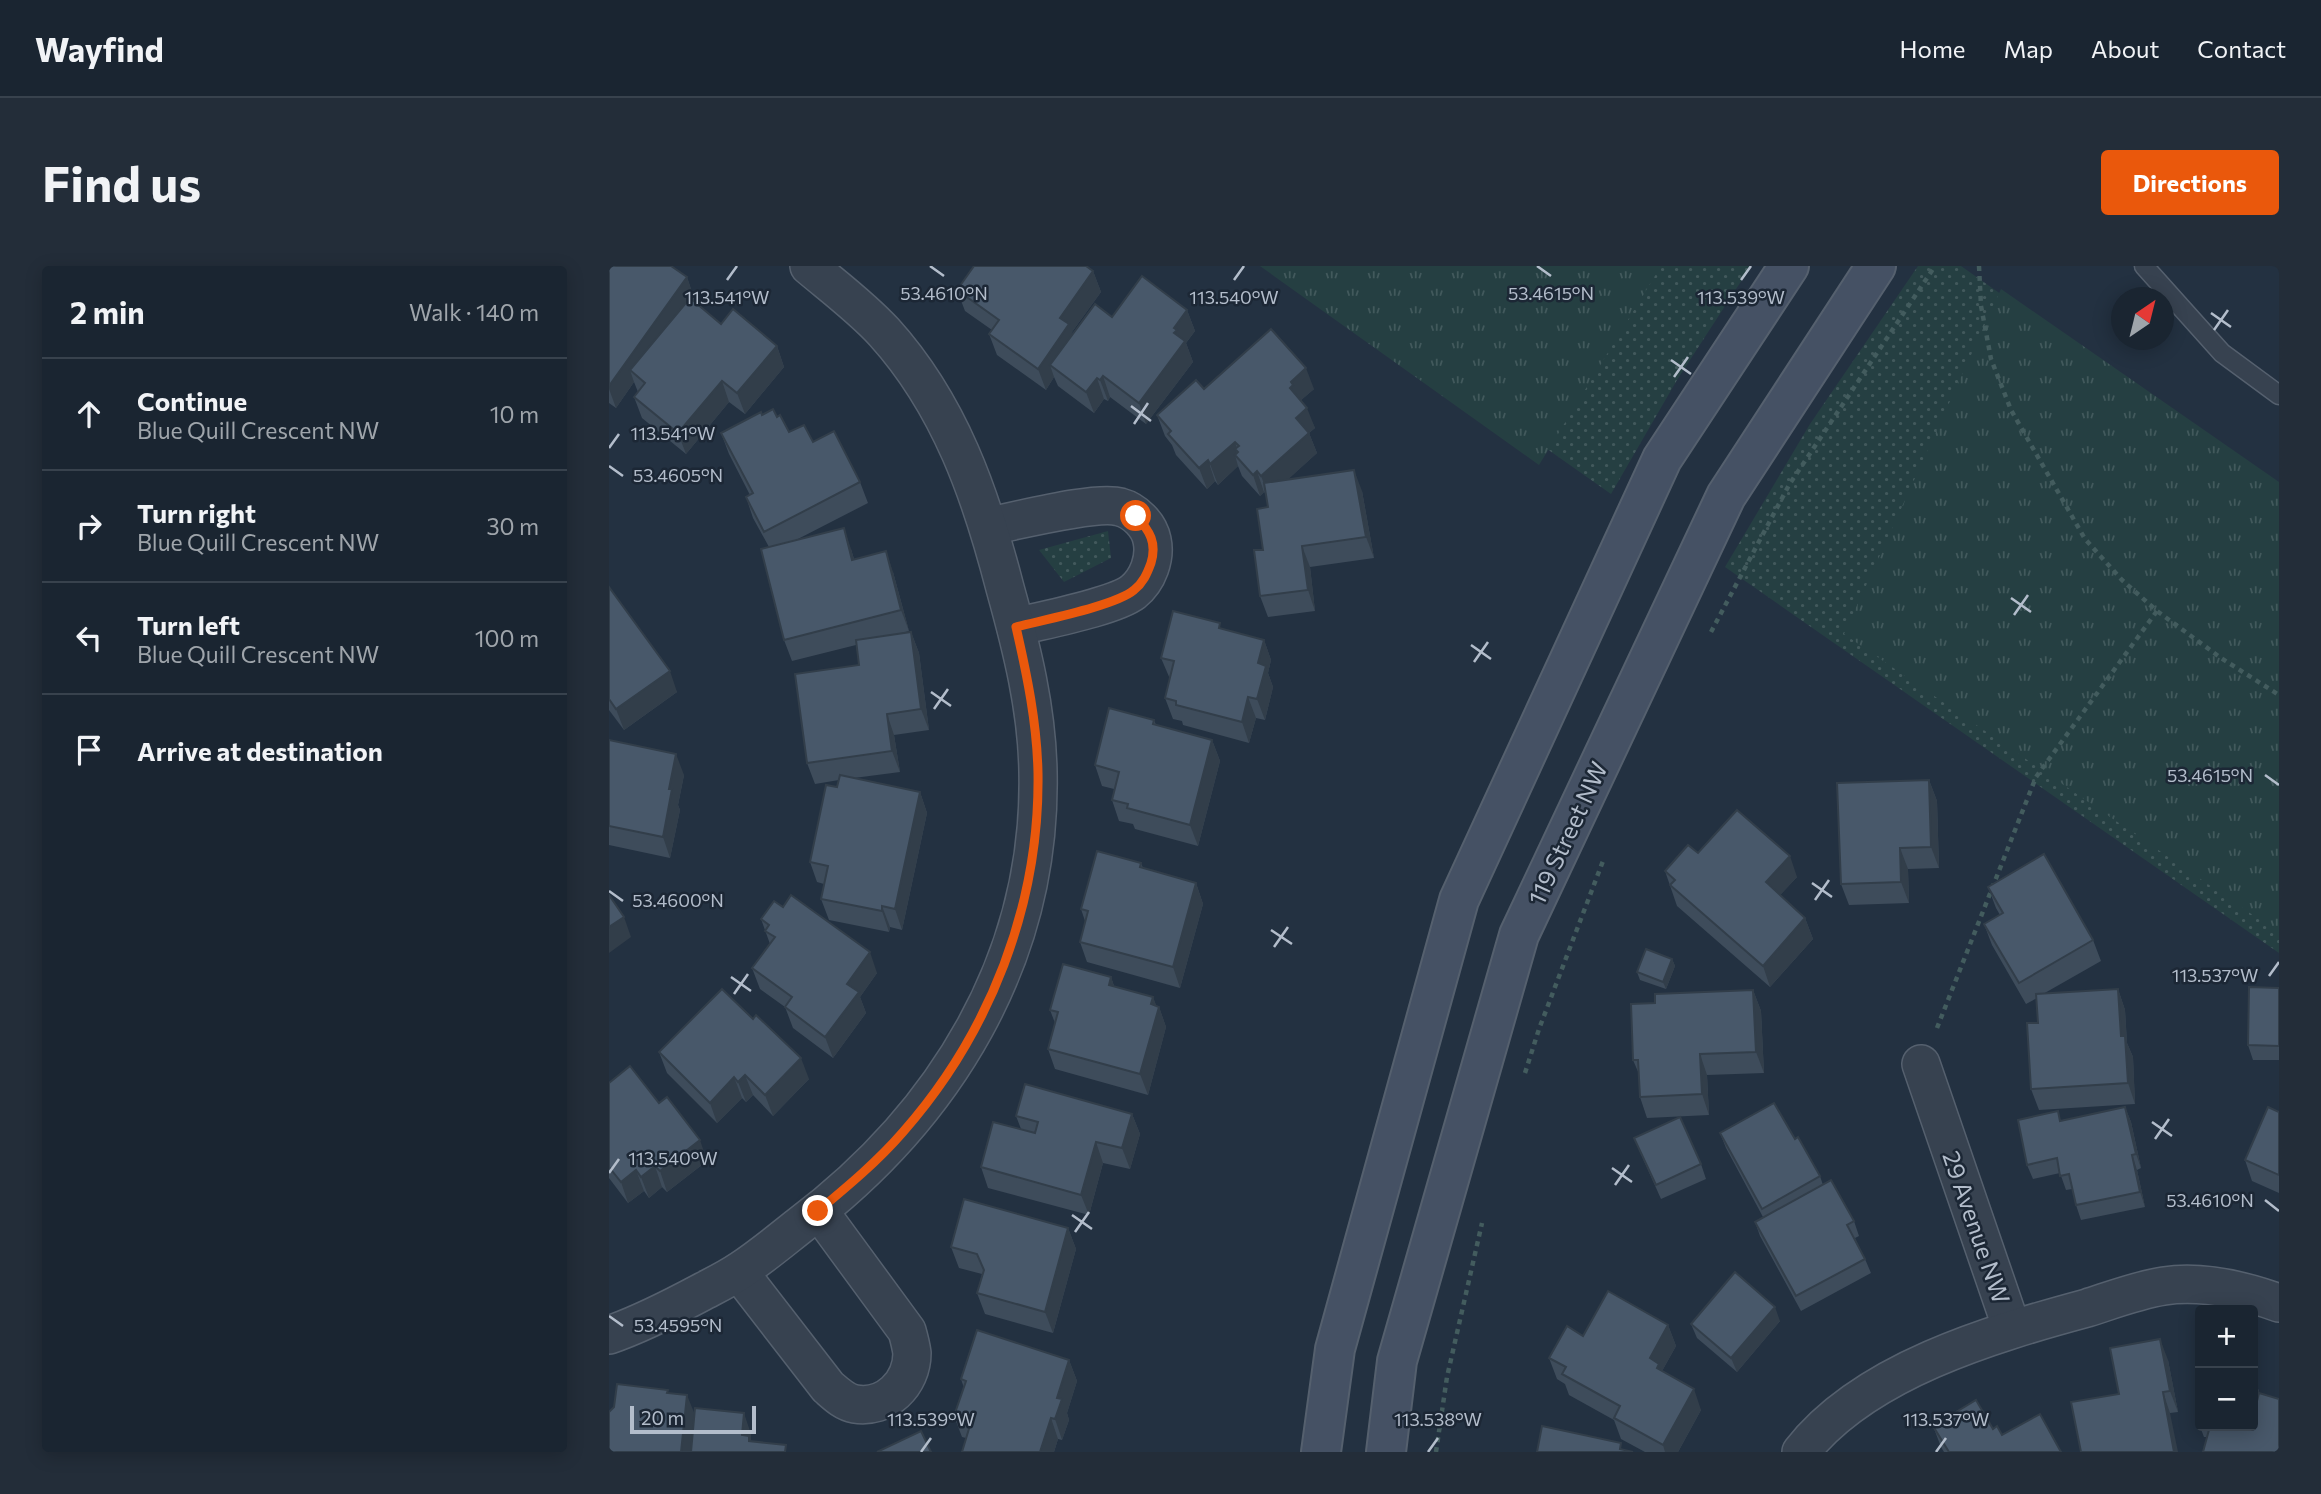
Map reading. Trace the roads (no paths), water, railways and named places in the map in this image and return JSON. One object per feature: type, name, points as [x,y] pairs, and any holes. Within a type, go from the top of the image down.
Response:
[{"type":"main road","points":[[1321,1452],[1335,1349],[1459,900],[1662,459],[1789,266]]},
{"type":"main road","name":"119 Street NW","points":[[1386,1452],[1397,1361],[1519,935],[1726,496],[1876,266]]},
{"type":"street","points":[[609,1335],[631,1328],[739,1272],[818,1211],[878,1159],[926,1104],[970,1038],[989,1000],[1019,926],[1029,883],[1037,823],[1038,772],[1029,685],[989,526],[961,452],[941,411],[916,371],[882,330],[809,266]]},
{"type":"street","points":[[989,526],[1100,505],[1120,507],[1136,516],[1150,531],[1154,551],[1147,576],[1133,592],[1115,601],[1016,627]]},
{"type":"street","name":"29 Avenue NW","points":[[1921,1064],[2012,1329],[2163,1286],[2213,1286],[2254,1294],[2279,1303]]},
{"type":"street","points":[[739,1272],[828,1387],[840,1397],[853,1404],[865,1404],[880,1402],[893,1396],[909,1372],[912,1353],[907,1331],[818,1211]]},
{"type":"street","points":[[1801,1452],[1822,1426],[1872,1391],[1940,1357],[2012,1329]]},
{"type":"lane","points":[[2144,266],[2222,353],[2279,395]]}]
